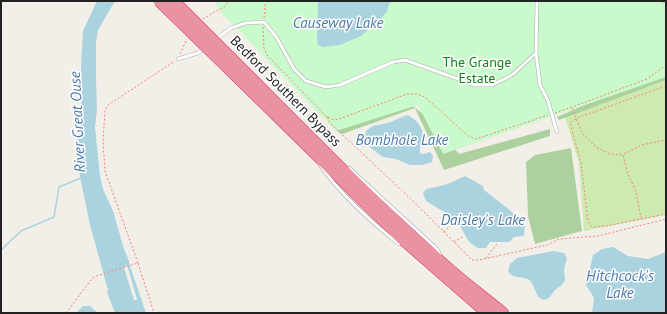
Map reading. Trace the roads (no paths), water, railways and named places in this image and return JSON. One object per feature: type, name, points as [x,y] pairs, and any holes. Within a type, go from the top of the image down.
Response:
[{"type":"highway","name":"Bedford Southern Bypass","points":[[159,1],[234,67]]},
{"type":"highway","name":"Bedford Southern Bypass","points":[[174,1],[234,67],[401,238],[438,271],[485,307],[503,313]]},
{"type":"highway","name":"Bedford Southern Bypass","points":[[318,152],[450,270],[485,307]]},
{"type":"lane","points":[[537,1],[536,53],[540,85],[548,102],[557,132]]},
{"type":"lane","points":[[178,59],[198,53],[231,28],[246,23],[264,22],[277,38],[294,69],[306,81],[326,87],[340,85],[393,62],[405,60],[475,85],[492,85],[512,75],[536,53]]},
{"type":"lane","points":[[318,152],[341,162]]},
{"type":"lane","points":[[318,152],[320,165],[328,177],[381,229],[402,246]]},
{"type":"lane","points":[[347,167],[437,249],[450,270]]},
{"type":"lane","points":[[411,253],[438,271]]},
{"type":"water","name":"River Great Ouse","points":[[97,1],[115,1],[98,30],[96,43],[97,109],[95,127],[100,176],[103,189],[113,211],[124,249],[146,313],[115,313],[107,292],[108,290],[90,225],[76,157],[82,95],[81,65],[83,31]],"holes":[[[127,265],[137,300],[134,300],[124,268]]]},
{"type":"water","name":"Causeway Lake","points":[[318,1],[390,1],[387,12],[361,36],[340,45],[323,47],[318,45],[317,40]]},
{"type":"water","name":"Bombhole Lake","points":[[407,115],[418,122],[423,134],[420,153],[423,154],[430,152],[433,156],[432,162],[422,165],[410,165],[396,159],[383,157],[366,143],[365,135],[367,130],[373,126],[388,123]]},
{"type":"water","name":"Daisley's Lake","points":[[465,176],[483,186],[484,190],[525,222],[524,236],[514,237],[509,242],[490,242],[486,248],[478,248],[469,242],[456,219],[426,201],[423,193],[426,189],[445,185]]},
{"type":"water","name":"Hitchcock's Lake","points":[[613,247],[628,256],[648,259],[666,252],[666,313],[592,313],[594,298],[586,285],[593,255],[602,249]]},
{"type":"water","points":[[553,251],[564,253],[567,258],[564,269],[565,280],[549,298],[544,300],[538,297],[532,284],[526,278],[513,276],[508,271],[510,264],[517,258]]},
{"type":"water","points":[[83,306],[90,306],[98,313],[76,313]]},
{"type":"waterway","points":[[1,250],[21,231],[54,217],[59,187],[81,178]]},
{"type":"park label","name":"The Grange Estate","points":[[477,70]]}]
